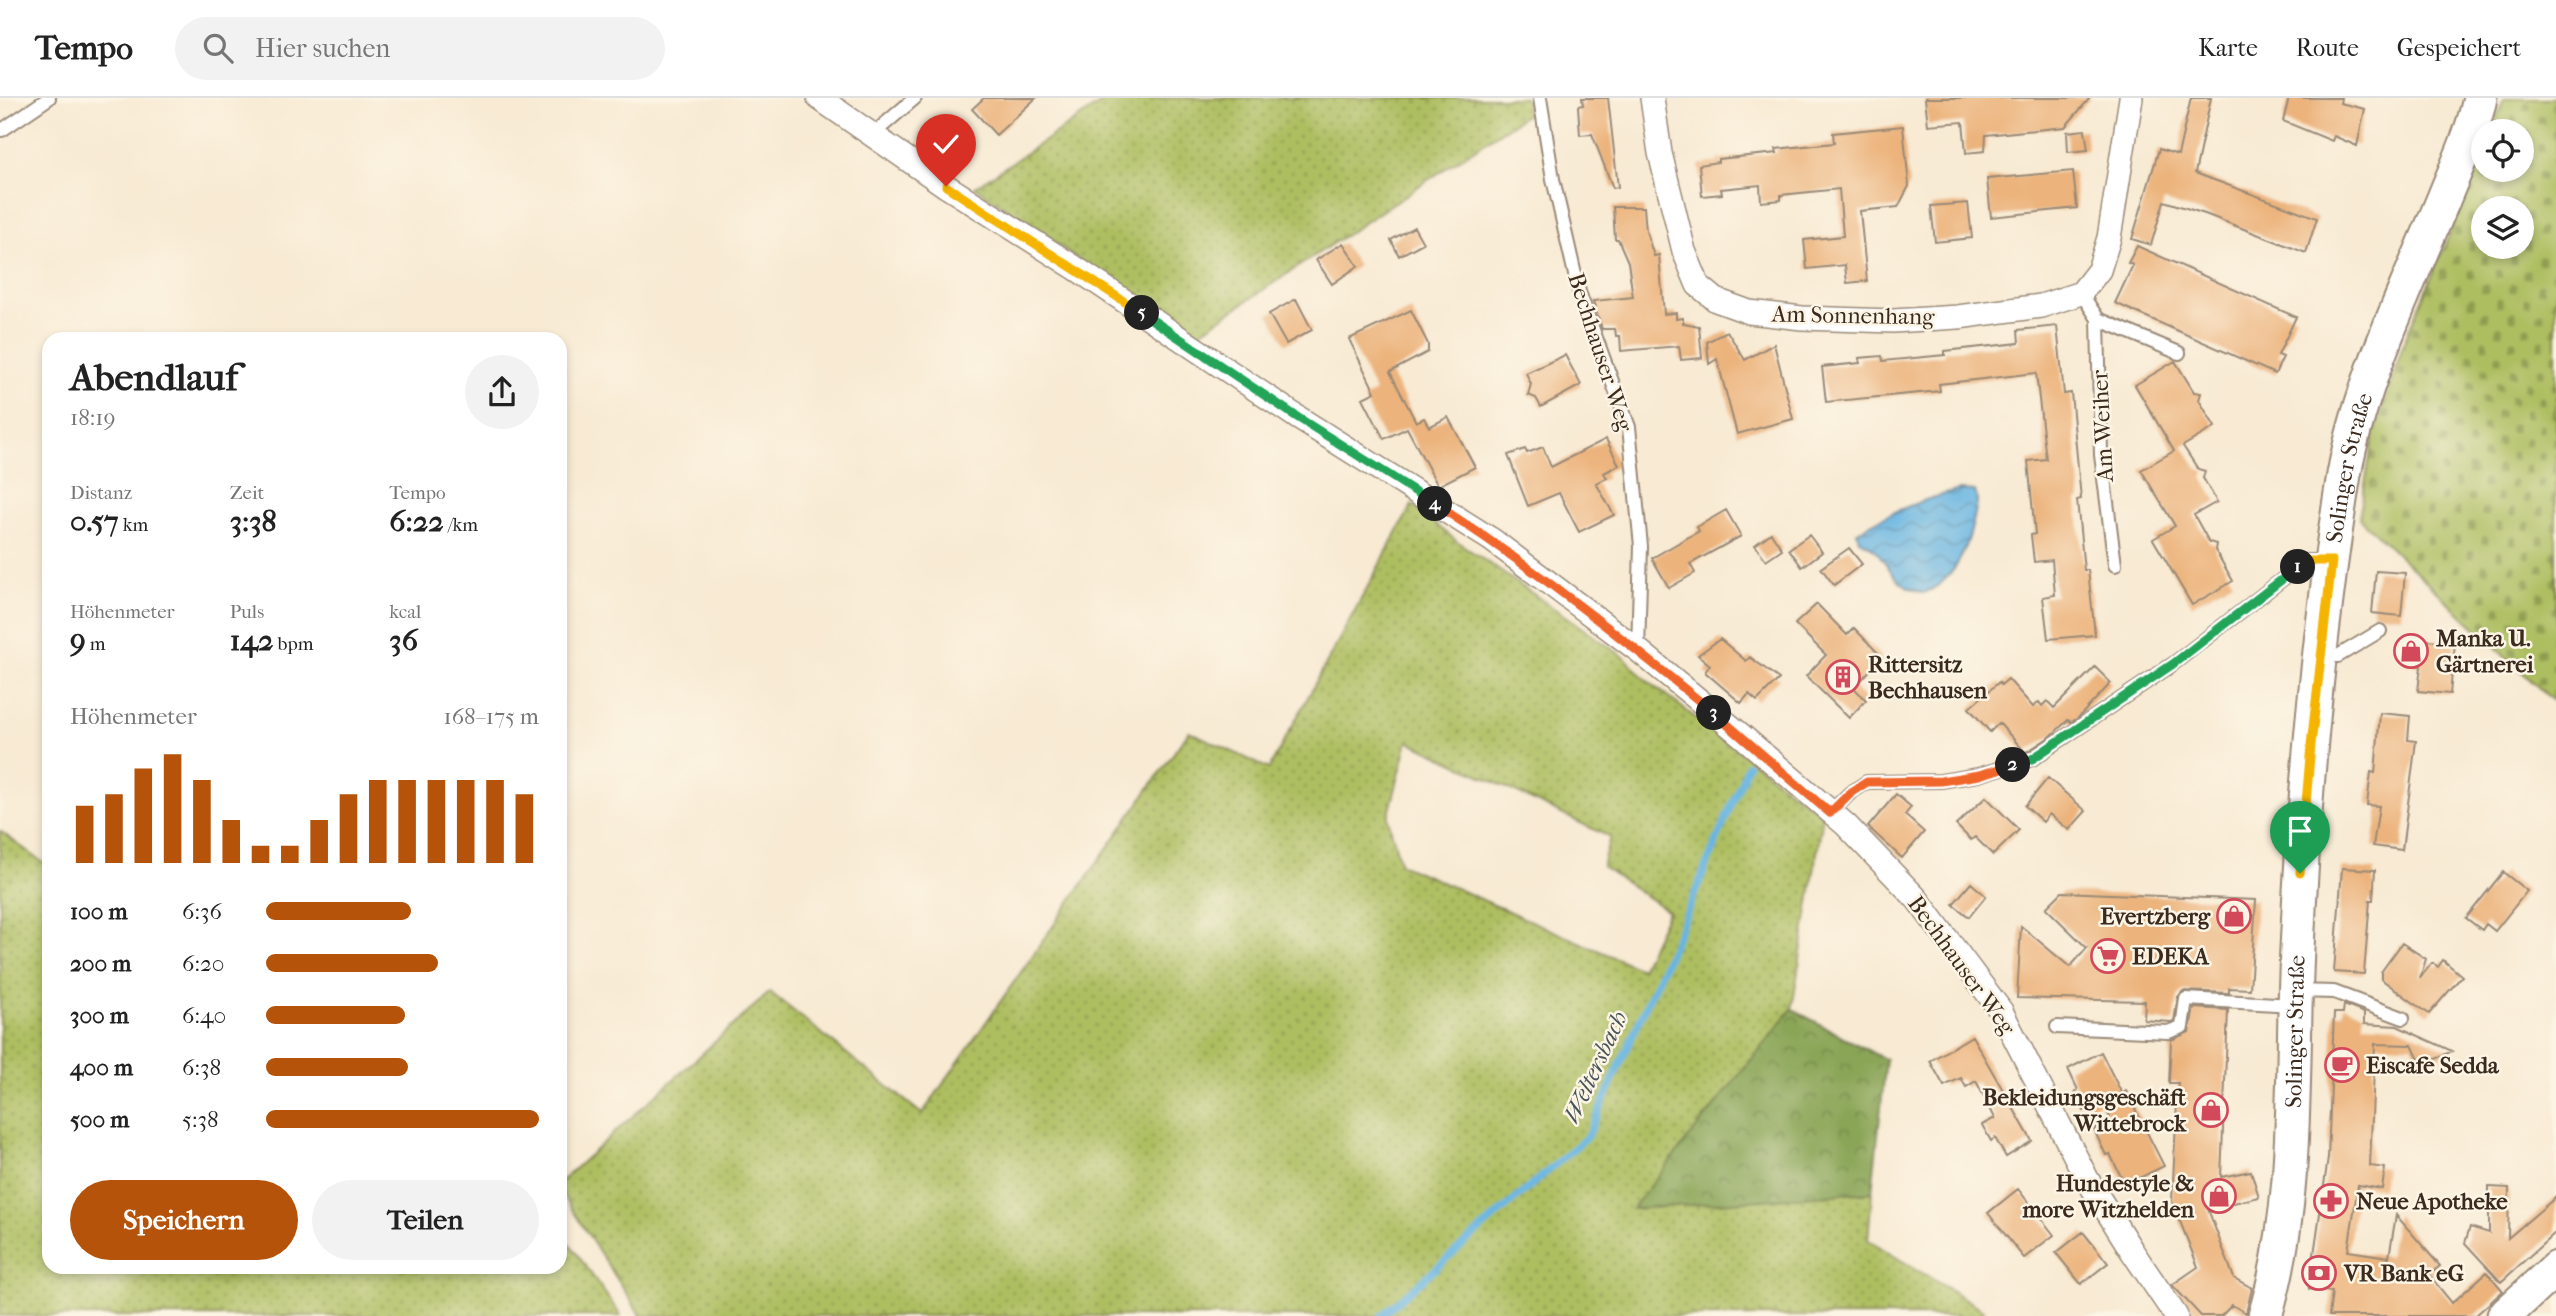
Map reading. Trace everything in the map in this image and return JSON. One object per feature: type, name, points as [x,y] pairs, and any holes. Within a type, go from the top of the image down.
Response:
[{"type":"main road","name":"Solinger Straße","points":[[2265,1316],[2286,1222],[2300,873],[2321,656],[2342,485],[2368,386],[2459,159],[2480,98]]},
{"type":"main road","points":[[2504,1316],[2556,1268]]},
{"type":"street","name":"Bechhauser Weg","points":[[819,98],[1297,417],[1492,540],[1638,650],[1846,825],[1917,899],[2001,1011],[2087,1179],[2176,1316]]},
{"type":"street","name":"Am Sonnenhang","points":[[1652,98],[1660,153],[1684,251],[1698,285],[1716,300],[1749,312],[1802,318],[1893,321],[1958,317],[2040,306],[2081,293]]},
{"type":"street","points":[[2081,293],[2099,270],[2109,238],[2131,98]]},
{"type":"lane","points":[[2,130],[49,98]]},
{"type":"lane","points":[[872,135],[915,98]]},
{"type":"lane","name":"Bechhauser Weg","points":[[1540,98],[1553,179],[1579,292],[1629,427],[1641,546],[1638,650]]},
{"type":"lane","points":[[2081,293],[2098,319],[2179,353]]},
{"type":"lane","name":"Am Weiher","points":[[2098,319],[2101,455],[2115,565]]},
{"type":"lane","points":[[1830,813],[1850,793],[1867,782],[1941,781],[1979,775],[2032,759],[2173,664],[2306,561],[2332,561]]},
{"type":"lane","points":[[2321,656],[2338,656],[2380,631]]},
{"type":"lane","points":[[2057,1027],[2168,1032],[2182,1027],[2186,999],[2294,998],[2334,992],[2403,1018]]},
{"type":"green space","points":[[1109,98],[1525,98],[1527,114],[1191,338],[975,187]]},
{"type":"green space","points":[[2504,98],[2556,98],[2556,704],[2359,518],[2373,439],[2404,342],[2471,182],[2534,182],[2534,119],[2496,119]]},
{"type":"green space","points":[[1412,505],[1458,542],[1624,657],[1644,678],[1823,816],[1792,1009],[1633,1208],[1872,1192],[1868,1240],[1983,1310],[1980,1316],[641,1316],[567,1202],[567,1176],[770,992],[922,1114],[1189,731],[1269,769]],"holes":[[[1408,741],[1610,837],[1602,866],[1668,911],[1641,969],[1400,864],[1388,818]]]},
{"type":"green space","points":[[0,831],[42,862],[42,1274],[567,1274],[567,1240],[621,1316],[0,1316]]},
{"type":"green space","points":[[1792,1009],[1886,1060],[1872,1192],[1632,1209]]},
{"type":"water","points":[[1960,490],[1975,491],[1977,498],[1968,541],[1952,572],[1935,588],[1924,593],[1908,587],[1868,544],[1859,540],[1857,532],[1894,512]]},
{"type":"building","points":[[984,98],[1036,98],[996,135],[972,109]]},
{"type":"building","points":[[1582,98],[1608,98],[1618,187],[1613,188],[1592,134],[1580,135],[1578,106],[1583,105]]},
{"type":"building","points":[[1925,98],[2090,98],[2065,127],[1986,135],[1985,151],[1966,153],[1963,122],[1928,125]]},
{"type":"building","points":[[2191,98],[2211,98],[2195,173],[2317,218],[2306,253],[2164,201],[2151,245],[2132,239],[2159,149],[2178,155]]},
{"type":"building","points":[[2289,98],[2341,98],[2340,103],[2365,109],[2357,146],[2334,136],[2332,141],[2283,121]]},
{"type":"building","points":[[1903,126],[1909,186],[1898,207],[1860,211],[1867,281],[1847,283],[1845,265],[1807,269],[1804,240],[1843,236],[1839,189],[1781,195],[1781,200],[1761,202],[1760,185],[1721,189],[1722,194],[1702,196],[1699,165],[1718,162],[1718,159],[1777,153],[1776,149],[1834,143],[1833,133]]},
{"type":"building","points":[[2085,130],[2088,150],[2068,152],[2067,132]]},
{"type":"building","points":[[2073,171],[2077,208],[1991,217],[1987,179]]},
{"type":"building","points":[[1968,203],[1972,238],[1935,242],[1931,206]]},
{"type":"building","points":[[1613,207],[1644,207],[1646,231],[1654,256],[1659,255],[1664,314],[1676,313],[1676,319],[1683,318],[1683,323],[1699,326],[1702,358],[1681,360],[1679,346],[1621,351],[1620,336],[1616,336],[1615,329],[1602,329],[1593,301],[1633,297],[1628,262],[1618,239],[1615,239]]},
{"type":"building","points":[[1414,227],[1423,243],[1399,256],[1391,240]]},
{"type":"building","points":[[1343,243],[1358,266],[1332,284],[1316,260]]},
{"type":"building","points":[[2137,246],[2296,317],[2278,355],[2283,357],[2275,374],[2115,303],[2133,265],[2128,263]]},
{"type":"building","points":[[1296,299],[1312,330],[1286,344],[1269,314]]},
{"type":"building","points":[[1411,310],[1428,344],[1428,352],[1390,372],[1416,422],[1424,418],[1429,427],[1448,417],[1475,467],[1438,486],[1407,428],[1384,439],[1363,398],[1375,392],[1349,339]]},
{"type":"building","points":[[2057,326],[2064,394],[2071,393],[2081,499],[2077,500],[2084,570],[2088,570],[2095,635],[2048,639],[2043,597],[2055,595],[2052,560],[2034,562],[2031,535],[2035,534],[2028,461],[2046,459],[2036,373],[1939,384],[1940,391],[1826,402],[1822,367],[1860,363],[1859,358],[1882,356],[1883,361],[1945,355],[1945,351],[2019,343],[2018,330]]},
{"type":"building","points":[[1727,331],[1745,360],[1774,344],[1793,419],[1737,434],[1717,359],[1709,364],[1707,342]]},
{"type":"building","points":[[1565,355],[1581,385],[1541,407],[1536,398],[1528,395],[1531,384],[1526,373]]},
{"type":"building","points":[[2175,361],[2194,392],[2201,393],[2199,400],[2215,427],[2183,446],[2198,469],[2205,471],[2203,478],[2217,502],[2194,515],[2209,542],[2216,544],[2215,550],[2233,581],[2192,605],[2153,539],[2175,526],[2141,470],[2174,451],[2135,385]]},
{"type":"building","points":[[1606,439],[1619,465],[1604,473],[1607,478],[1596,483],[1614,515],[1579,532],[1559,493],[1528,506],[1508,455],[1525,449],[1527,453],[1543,447],[1551,467]]},
{"type":"building","points":[[1726,510],[1741,536],[1690,564],[1695,573],[1669,588],[1652,558],[1699,531],[1697,527]]},
{"type":"building","points":[[1771,533],[1782,549],[1766,560],[1755,545]]},
{"type":"building","points":[[1809,535],[1822,552],[1802,567],[1789,549]]},
{"type":"building","points":[[1849,548],[1862,564],[1834,585],[1821,568]]},
{"type":"building","points":[[2376,571],[2405,573],[2401,616],[2372,613]]},
{"type":"building","points":[[1817,604],[1847,635],[1854,628],[1882,657],[1854,688],[1866,700],[1849,718],[1806,676],[1826,655],[1795,624]]},
{"type":"building","points":[[2408,638],[2455,643],[2450,694],[2418,691],[2421,666],[2405,664]]},
{"type":"building","points":[[1720,639],[1746,661],[1750,657],[1779,679],[1757,701],[1749,694],[1741,703],[1705,672],[1710,665],[1698,655]]},
{"type":"building","points":[[2095,667],[2111,683],[2078,718],[2071,722],[2068,720],[2051,736],[2025,752],[1999,723],[1990,732],[1969,708],[1999,682],[2001,685],[2008,679],[2033,707],[2039,702],[2042,706],[2047,701],[2054,708]]},
{"type":"building","points":[[2380,713],[2410,716],[2408,740],[2416,741],[2402,850],[2373,846],[2379,806],[2367,805],[2371,772],[2375,773]]},
{"type":"building","points":[[2048,778],[2086,811],[2069,830],[2049,814],[2043,822],[2025,806]]},
{"type":"building","points":[[1896,794],[1911,807],[1905,815],[1924,832],[1902,858],[1868,827]]},
{"type":"building","points":[[1986,797],[2019,830],[1993,855],[1975,837],[1971,840],[1956,825]]},
{"type":"building","points":[[2342,868],[2375,870],[2364,974],[2334,972]]},
{"type":"building","points":[[2503,872],[2527,891],[2495,931],[2486,924],[2482,930],[2466,918]]},
{"type":"building","points":[[1971,883],[1986,896],[1969,917],[1953,904]]},
{"type":"building","points":[[2062,892],[2256,900],[2250,989],[2229,988],[2229,993],[2183,991],[2178,997],[2174,1021],[2171,1022],[2144,1020],[2145,1001],[2017,998],[2021,926],[2070,967],[2087,948],[2046,908]]},
{"type":"building","points":[[2402,943],[2426,959],[2420,978],[2432,963],[2438,967],[2443,960],[2462,976],[2429,1014],[2381,979],[2381,972]]},
{"type":"building","points":[[2344,1005],[2364,1013],[2364,1024],[2397,1026],[2452,1051],[2422,1066],[2412,1045],[2375,1044],[2370,1166],[2385,1168],[2382,1189],[2358,1185],[2348,1251],[2389,1257],[2396,1215],[2440,1266],[2429,1275],[2452,1303],[2487,1272],[2503,1291],[2475,1316],[2329,1316],[2332,1292],[2309,1289],[2328,1158],[2334,1013],[2343,1013]]},
{"type":"building","points":[[2194,1008],[2228,1010],[2221,1177],[2251,1171],[2259,1197],[2208,1209],[2234,1278],[2252,1288],[2246,1313],[2232,1305],[2221,1316],[2201,1316],[2172,1285],[2198,1267],[2172,1201],[2178,1083],[2169,1083],[2171,1040],[2189,1032]]},
{"type":"building","points":[[1972,1036],[2032,1141],[2006,1157],[1995,1138],[1991,1141],[1982,1125],[1995,1118],[1976,1081],[1966,1087],[1961,1078],[1944,1086],[1930,1061]]},
{"type":"building","points":[[2101,1052],[2122,1094],[2126,1091],[2164,1166],[2125,1185],[2110,1154],[2106,1155],[2094,1130],[2110,1117],[2100,1102],[2084,1111],[2068,1069]]},
{"type":"building","points":[[2489,1187],[2509,1188],[2508,1238],[2556,1197],[2556,1232],[2501,1282],[2465,1243],[2470,1227],[2489,1233]]},
{"type":"building","points":[[2018,1189],[2054,1235],[2024,1258],[1988,1213]]},
{"type":"building","points":[[2083,1232],[2108,1263],[2081,1284],[2056,1253]]},
{"type":"waterway","name":"Weltersbach","points":[[1381,1316],[1588,1136],[1680,929],[1748,765]]},
{"type":"place","name":"Manka U. Gärtnerei","points":[[2411,651]]},
{"type":"place","name":"Rittersitz Bechhausen","points":[[1843,677]]},
{"type":"place","name":"Evertzberg","points":[[2234,916]]},
{"type":"place","name":"EDEKA","points":[[2108,956]]},
{"type":"place","name":"Eiscafe Sedda","points":[[2342,1065]]},
{"type":"place","name":"Bekleidungsgeschäft Wittebrock","points":[[2211,1110]]},
{"type":"place","name":"Hundestyle & more Witzhelden","points":[[2219,1196]]},
{"type":"place","name":"Neue Apotheke","points":[[2331,1201]]},
{"type":"place","name":"VR Bank eG","points":[[2319,1273]]},
{"type":"route","points":[[946,186],[1297,417],[1492,540],[1638,650],[1741,734],[1830,813],[1850,793],[1867,782],[1941,781],[1979,775],[2032,759],[2173,664],[2306,561],[2332,561],[2311,745],[2300,873]]}]
